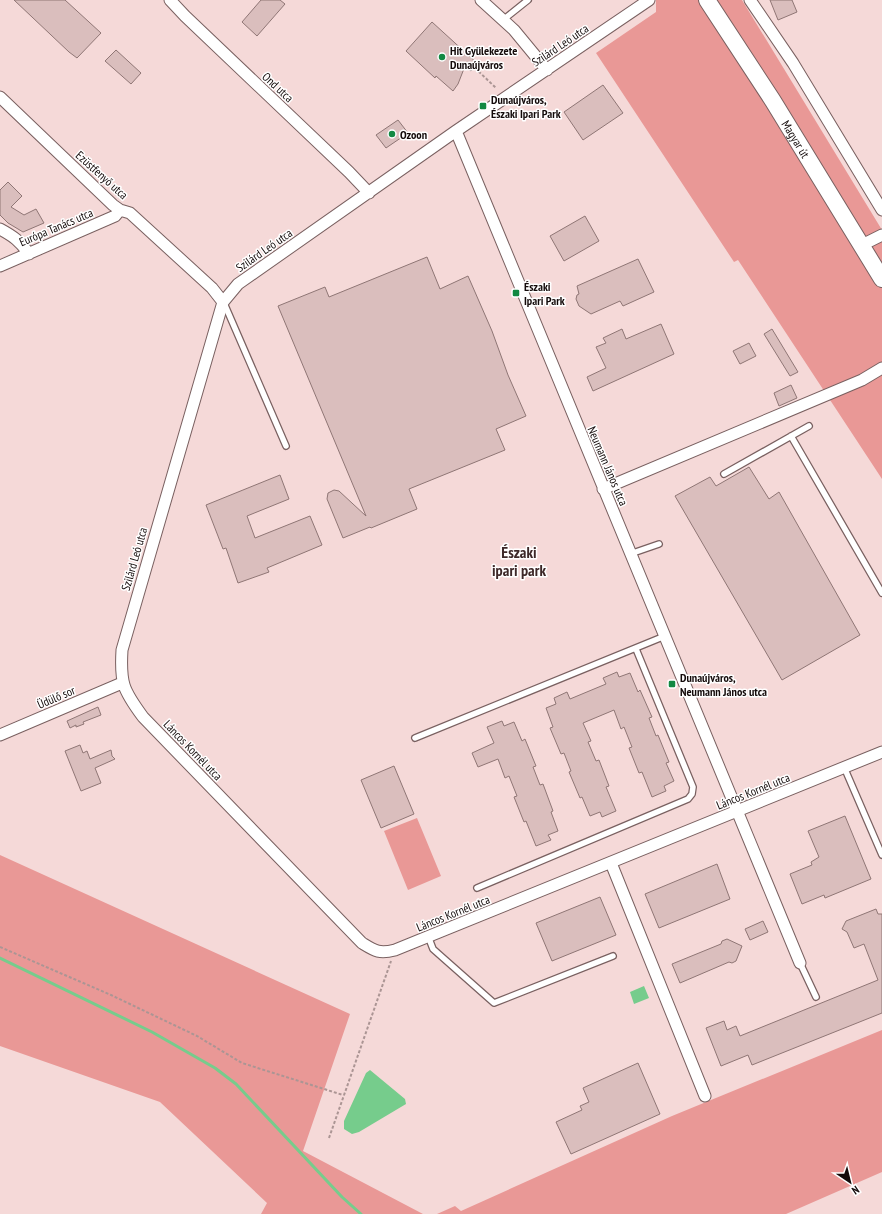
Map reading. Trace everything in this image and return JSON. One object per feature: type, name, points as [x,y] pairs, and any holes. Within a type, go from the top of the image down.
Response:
[{"type":"street","name":"Ond utca","points":[[170,0],[369,193]]},
{"type":"street","points":[[482,0],[514,30],[547,70]]},
{"type":"street","name":"Szilárd Leó utca","points":[[122,682],[120,670],[122,650],[223,302],[238,284],[649,0]]},
{"type":"street","name":"Magyar út","points":[[707,0],[773,100],[882,279]]},
{"type":"street","points":[[750,0],[792,63],[882,210]]},
{"type":"street","name":"Ezüstfenyő utca","points":[[0,97],[113,205],[120,210],[130,213],[212,288],[223,302]]},
{"type":"street","name":"Neumann János utca","points":[[456,132],[800,963]]},
{"type":"street","name":"Európa Tanács utca","points":[[0,266],[115,216],[120,210]]},
{"type":"street","points":[[0,229],[16,238],[29,254]]},
{"type":"street","points":[[862,245],[882,235]]},
{"type":"street","points":[[603,489],[862,380],[882,368]]},
{"type":"street","name":"Üdülő sor","points":[[0,735],[122,682]]},
{"type":"street","name":"Láncos Kornél utca","points":[[122,682],[132,701],[143,717],[362,943],[374,951],[383,953],[395,950],[611,863],[882,752]]},
{"type":"street","points":[[611,863],[705,1096]]},
{"type":"lane","points":[[503,20],[528,0]]},
{"type":"lane","points":[[223,302],[286,446]]},
{"type":"lane","points":[[724,474],[809,426]]},
{"type":"lane","points":[[791,436],[882,593]]},
{"type":"lane","points":[[630,554],[659,544]]},
{"type":"lane","points":[[415,738],[665,636]]},
{"type":"lane","points":[[477,888],[688,799],[692,794],[693,787],[636,649]]},
{"type":"lane","points":[[844,767],[882,855]]},
{"type":"lane","points":[[428,936],[433,949],[494,1003],[613,956]]},
{"type":"lane","points":[[800,963],[816,997]]},
{"type":"path","points":[[475,68],[496,88]]},
{"type":"path","points":[[0,947],[111,995],[196,1036],[242,1063],[343,1095]]},
{"type":"path","points":[[330,1138],[343,1095],[395,950]]},
{"type":"shaded area","points":[[656,0],[742,0],[882,230],[882,479],[738,260],[734,262],[596,53],[656,12]]},
{"type":"shaded area","points":[[417,818],[441,876],[408,890],[384,831]]},
{"type":"shaded area","points":[[0,855],[350,1014],[303,1151],[423,1214],[261,1214],[267,1203],[160,1102],[0,1046]]},
{"type":"shaded area","points":[[644,986],[649,998],[634,1004],[630,992]]},
{"type":"shaded area","points":[[882,1030],[882,1172],[786,1214],[437,1214],[455,1206],[461,1211],[672,1116]]},
{"type":"shaded area","points":[[370,1070],[405,1099],[406,1104],[359,1132],[352,1134],[344,1129],[344,1121],[366,1073]]},
{"type":"building","points":[[14,0],[65,0],[101,33],[77,58]]},
{"type":"building","points":[[261,0],[280,0],[285,4],[257,36],[242,22]]},
{"type":"building","points":[[770,0],[792,0],[797,12],[778,20]]},
{"type":"building","name":"Hit Gyülekezete Dunaújváros","points":[[432,22],[478,64],[471,71],[465,66],[458,84],[453,91],[436,76],[435,78],[406,51]]},
{"type":"building","points":[[116,50],[141,73],[131,84],[105,61]]},
{"type":"building","points":[[603,85],[623,113],[583,140],[564,112]]},
{"type":"building","name":"Ozoon","points":[[398,120],[408,133],[386,148],[376,135]]},
{"type":"building","points":[[8,182],[22,196],[11,207],[24,215],[36,209],[44,223],[23,232],[8,223],[0,215],[0,190]]},
{"type":"building","points":[[585,216],[599,241],[564,261],[550,236]]},
{"type":"building","points":[[427,257],[440,289],[468,276],[526,416],[496,429],[505,450],[409,489],[417,509],[343,538],[327,499],[328,493],[334,490],[339,491],[366,516],[278,306],[325,287],[329,297]]},
{"type":"building","points":[[638,259],[654,292],[623,306],[620,301],[591,314],[579,306],[576,299],[577,295],[579,294],[577,286]]},
{"type":"building","points":[[661,324],[674,354],[593,391],[587,377],[606,368],[596,347],[606,343],[603,338],[622,329],[626,339]]},
{"type":"building","points":[[772,329],[798,372],[790,376],[764,334]]},
{"type":"building","points":[[749,343],[756,356],[740,364],[733,351]]},
{"type":"building","points":[[791,385],[797,398],[779,406],[774,393]]},
{"type":"building","points":[[749,467],[769,499],[779,492],[860,635],[782,680],[675,496],[710,477],[716,486]]},
{"type":"building","points":[[280,475],[289,499],[247,516],[255,538],[310,516],[322,545],[267,568],[269,572],[238,583],[226,548],[223,549],[206,505]]},
{"type":"building","points":[[617,672],[619,677],[630,673],[638,692],[640,690],[652,717],[649,718],[656,736],[658,735],[669,762],[666,763],[674,781],[664,786],[666,791],[652,797],[642,772],[639,773],[629,748],[632,747],[624,727],[621,729],[614,710],[583,723],[591,741],[588,742],[596,761],[599,760],[609,786],[606,787],[616,811],[602,817],[600,812],[590,816],[582,797],[580,798],[569,772],[571,771],[564,753],[561,754],[550,728],[553,727],[546,708],[556,704],[554,698],[567,692],[570,699],[606,684],[603,678]]},
{"type":"building","points":[[98,707],[101,715],[83,722],[84,724],[76,727],[76,725],[70,728],[67,721]]},
{"type":"building","points":[[502,721],[504,726],[514,722],[522,741],[525,739],[536,766],[533,767],[540,785],[543,784],[553,811],[551,812],[558,831],[548,835],[551,840],[536,846],[514,797],[517,796],[509,776],[505,778],[498,759],[478,767],[472,753],[494,743],[487,727]]},
{"type":"building","points":[[80,745],[83,753],[87,751],[90,759],[111,750],[112,756],[115,759],[95,768],[101,783],[81,791],[65,751]]},
{"type":"building","points":[[394,766],[414,814],[381,828],[361,780]]},
{"type":"building","points":[[845,816],[871,879],[825,898],[824,895],[802,904],[790,874],[812,865],[811,862],[819,857],[808,831]]},
{"type":"building","points":[[717,864],[730,899],[659,928],[645,894]]},
{"type":"building","points":[[600,897],[616,935],[552,961],[536,923]]},
{"type":"building","points":[[876,909],[878,914],[882,914],[882,1013],[752,1065],[748,1055],[721,1066],[706,1028],[724,1021],[727,1030],[736,1026],[740,1036],[878,980],[864,944],[854,948],[847,932],[842,929],[846,921]]},
{"type":"building","points":[[763,921],[768,932],[750,940],[745,929]]},
{"type":"building","points":[[727,939],[742,946],[736,961],[732,963],[729,962],[680,983],[672,964],[721,944],[722,941]]},
{"type":"building","points":[[638,1063],[660,1114],[571,1154],[556,1122],[582,1110],[580,1106],[589,1102],[583,1088]]},
{"type":"waterway","points":[[0,958],[152,1032],[215,1068],[236,1084],[342,1197],[361,1214]]},
{"type":"place","name":"Hit Gyülekezete Dunaújváros","points":[[442,57]]},
{"type":"place","name":"Dunaújváros, Északi Ipari Park","points":[[483,106]]},
{"type":"place","name":"Ozoon","points":[[392,134]]},
{"type":"place","name":"Északi Ipari Park","points":[[516,293]]},
{"type":"place","name":"Dunaújváros, Neumann János utca","points":[[672,684]]},
{"type":"district","name":"Északi ipari park","points":[[519,561]]}]
